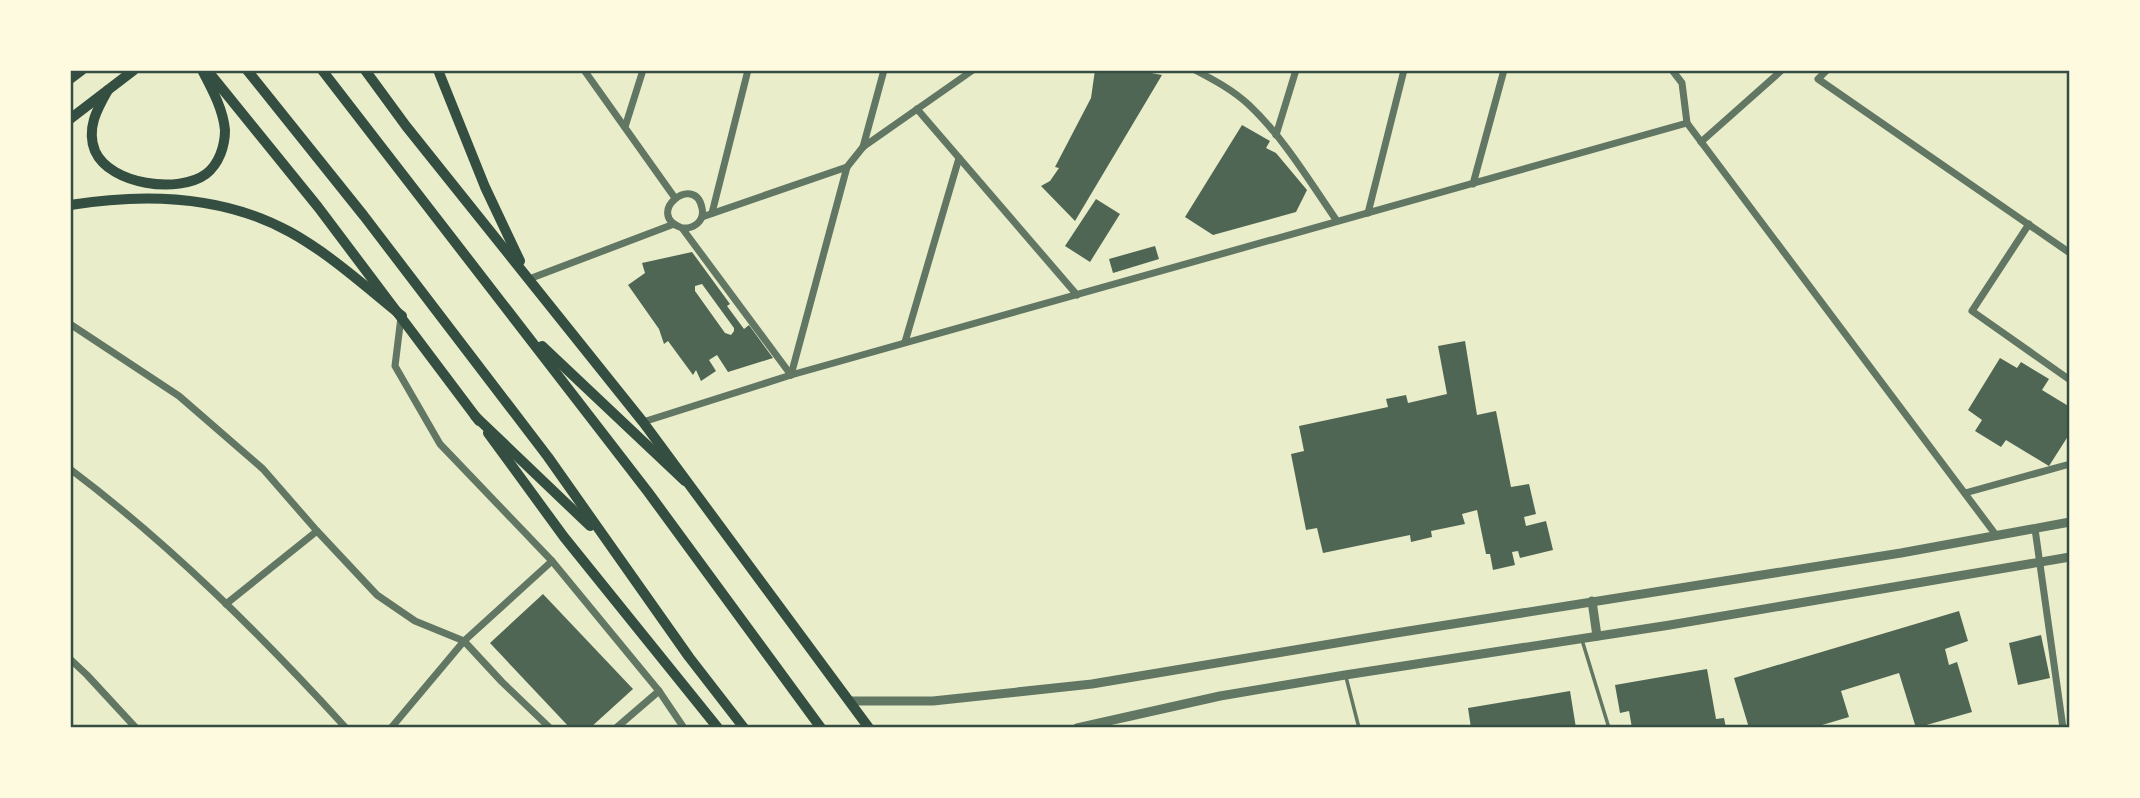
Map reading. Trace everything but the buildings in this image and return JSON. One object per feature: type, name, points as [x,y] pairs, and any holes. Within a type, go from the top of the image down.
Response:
[{"type":"main road","points":[[70,119],[134,70]]},
{"type":"main road","points":[[108,90],[97,110],[92,132],[96,152],[102,161],[121,175],[142,183],[188,181],[207,173],[214,165],[220,157],[225,137],[225,127],[205,70]]},
{"type":"main road","points":[[205,70],[309,196],[564,537],[718,728]]},
{"type":"main road","points":[[247,70],[364,216],[531,435],[689,657],[744,728]]},
{"type":"main road","points":[[322,70],[648,492],[821,728]]},
{"type":"main road","points":[[365,70],[406,126],[643,422],[869,728]]},
{"type":"main road","points":[[438,70],[485,187],[529,279]]},
{"type":"main road","points":[[70,205],[158,199],[213,203],[240,210],[290,232],[348,272],[401,316]]},
{"type":"main road","points":[[518,323],[685,481]]},
{"type":"main road","points":[[475,416],[609,544]]},
{"type":"street","points":[[584,70],[675,198]]},
{"type":"street","points":[[625,127],[643,70]]},
{"type":"street","points":[[712,213],[748,70]]},
{"type":"street","points":[[863,147],[884,70]]},
{"type":"street","points":[[791,374],[847,167],[863,147],[973,70]]},
{"type":"street","points":[[1195,70],[1235,93],[1250,106],[1276,135],[1337,221]]},
{"type":"street","points":[[1276,135],[1296,70]]},
{"type":"street","points":[[1367,213],[1404,70]]},
{"type":"street","points":[[1473,184],[1504,70]]},
{"type":"street","points":[[1672,70],[1682,83],[1687,122],[1996,535]]},
{"type":"street","points":[[1701,142],[1782,70]]},
{"type":"street","points":[[1827,70],[1818,79],[2070,253]]},
{"type":"street","points":[[917,109],[1077,295]]},
{"type":"street","points":[[643,422],[791,374],[1687,122]]},
{"type":"street","points":[[905,342],[959,158]]},
{"type":"street","points":[[529,279],[678,226],[693,227],[702,217],[712,213],[847,167]]},
{"type":"street","points":[[702,217],[702,208],[696,198],[686,194],[671,201],[668,212],[791,374]]},
{"type":"street","points":[[2029,224],[1972,311],[2070,380]]},
{"type":"street","points":[[401,316],[395,366],[440,444],[552,561],[659,691],[684,728]]},
{"type":"street","points":[[70,324],[178,396],[263,469],[377,595],[415,621],[464,641],[550,728]]},
{"type":"street","points":[[1965,493],[2070,464]]},
{"type":"street","points":[[72,474],[193,572],[346,728]]},
{"type":"street","points":[[849,701],[933,701],[1092,684],[1901,553],[2070,522]]},
{"type":"street","points":[[2035,529],[2063,728]]},
{"type":"street","points":[[226,604],[317,531]]},
{"type":"street","points":[[1077,728],[1220,696],[2070,558]]},
{"type":"street","points":[[391,728],[464,641],[552,561]]},
{"type":"street","points":[[1592,601],[1597,636]]},
{"type":"street","points":[[70,659],[136,728]]},
{"type":"street","points":[[616,728],[659,691]]},
{"type":"lane","points":[[1581,638],[1609,728]]},
{"type":"lane","points":[[1345,675],[1359,728]]}]
